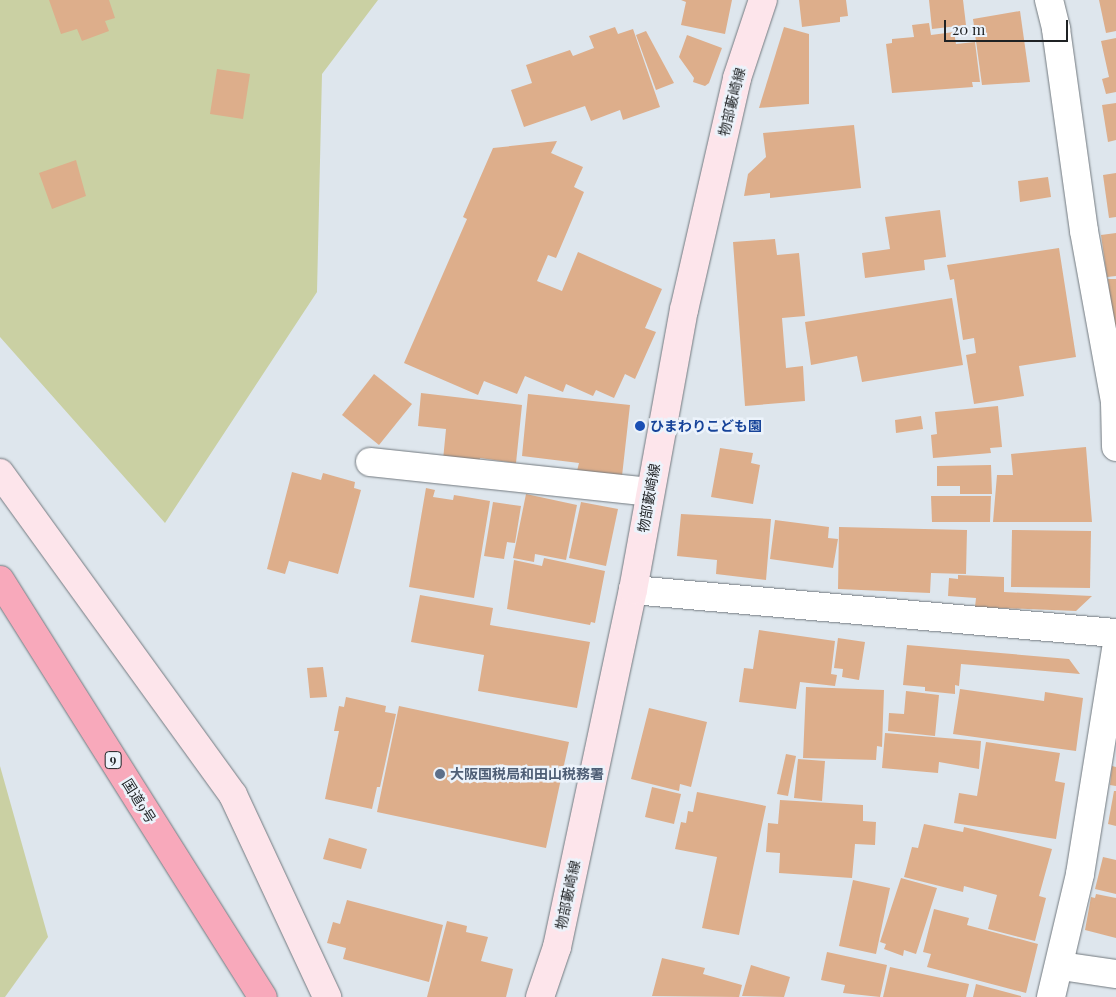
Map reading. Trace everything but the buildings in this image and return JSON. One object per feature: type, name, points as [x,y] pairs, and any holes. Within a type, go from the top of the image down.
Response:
[{"type":"highway","name":"国道9号","points":[[0,580],[262,997]]},
{"type":"main road","name":"物部藪崎線","points":[[540,997],[557,947],[633,590],[649,492],[684,310],[736,78],[763,0]]},
{"type":"main road","points":[[0,473],[233,794],[327,997]]},
{"type":"street","points":[[1049,0],[1056,29],[1084,231],[1115,402],[1116,447]]},
{"type":"street","points":[[370,462],[649,492]]},
{"type":"street","points":[[633,590],[1116,633]]},
{"type":"street","points":[[1051,997],[1061,966],[1080,874],[1116,648]]},
{"type":"street","points":[[1061,966],[1116,974]]},
{"type":"green space","points":[[0,0],[378,0],[322,74],[317,292],[165,523],[0,337]]},
{"type":"green space","points":[[0,766],[48,937],[5,997],[0,997]]},
{"type":"place","name":"ひまわりこども園","points":[[640,426]]},
{"type":"place","name":"大阪国税局和田山税務署","points":[[440,774]]}]
